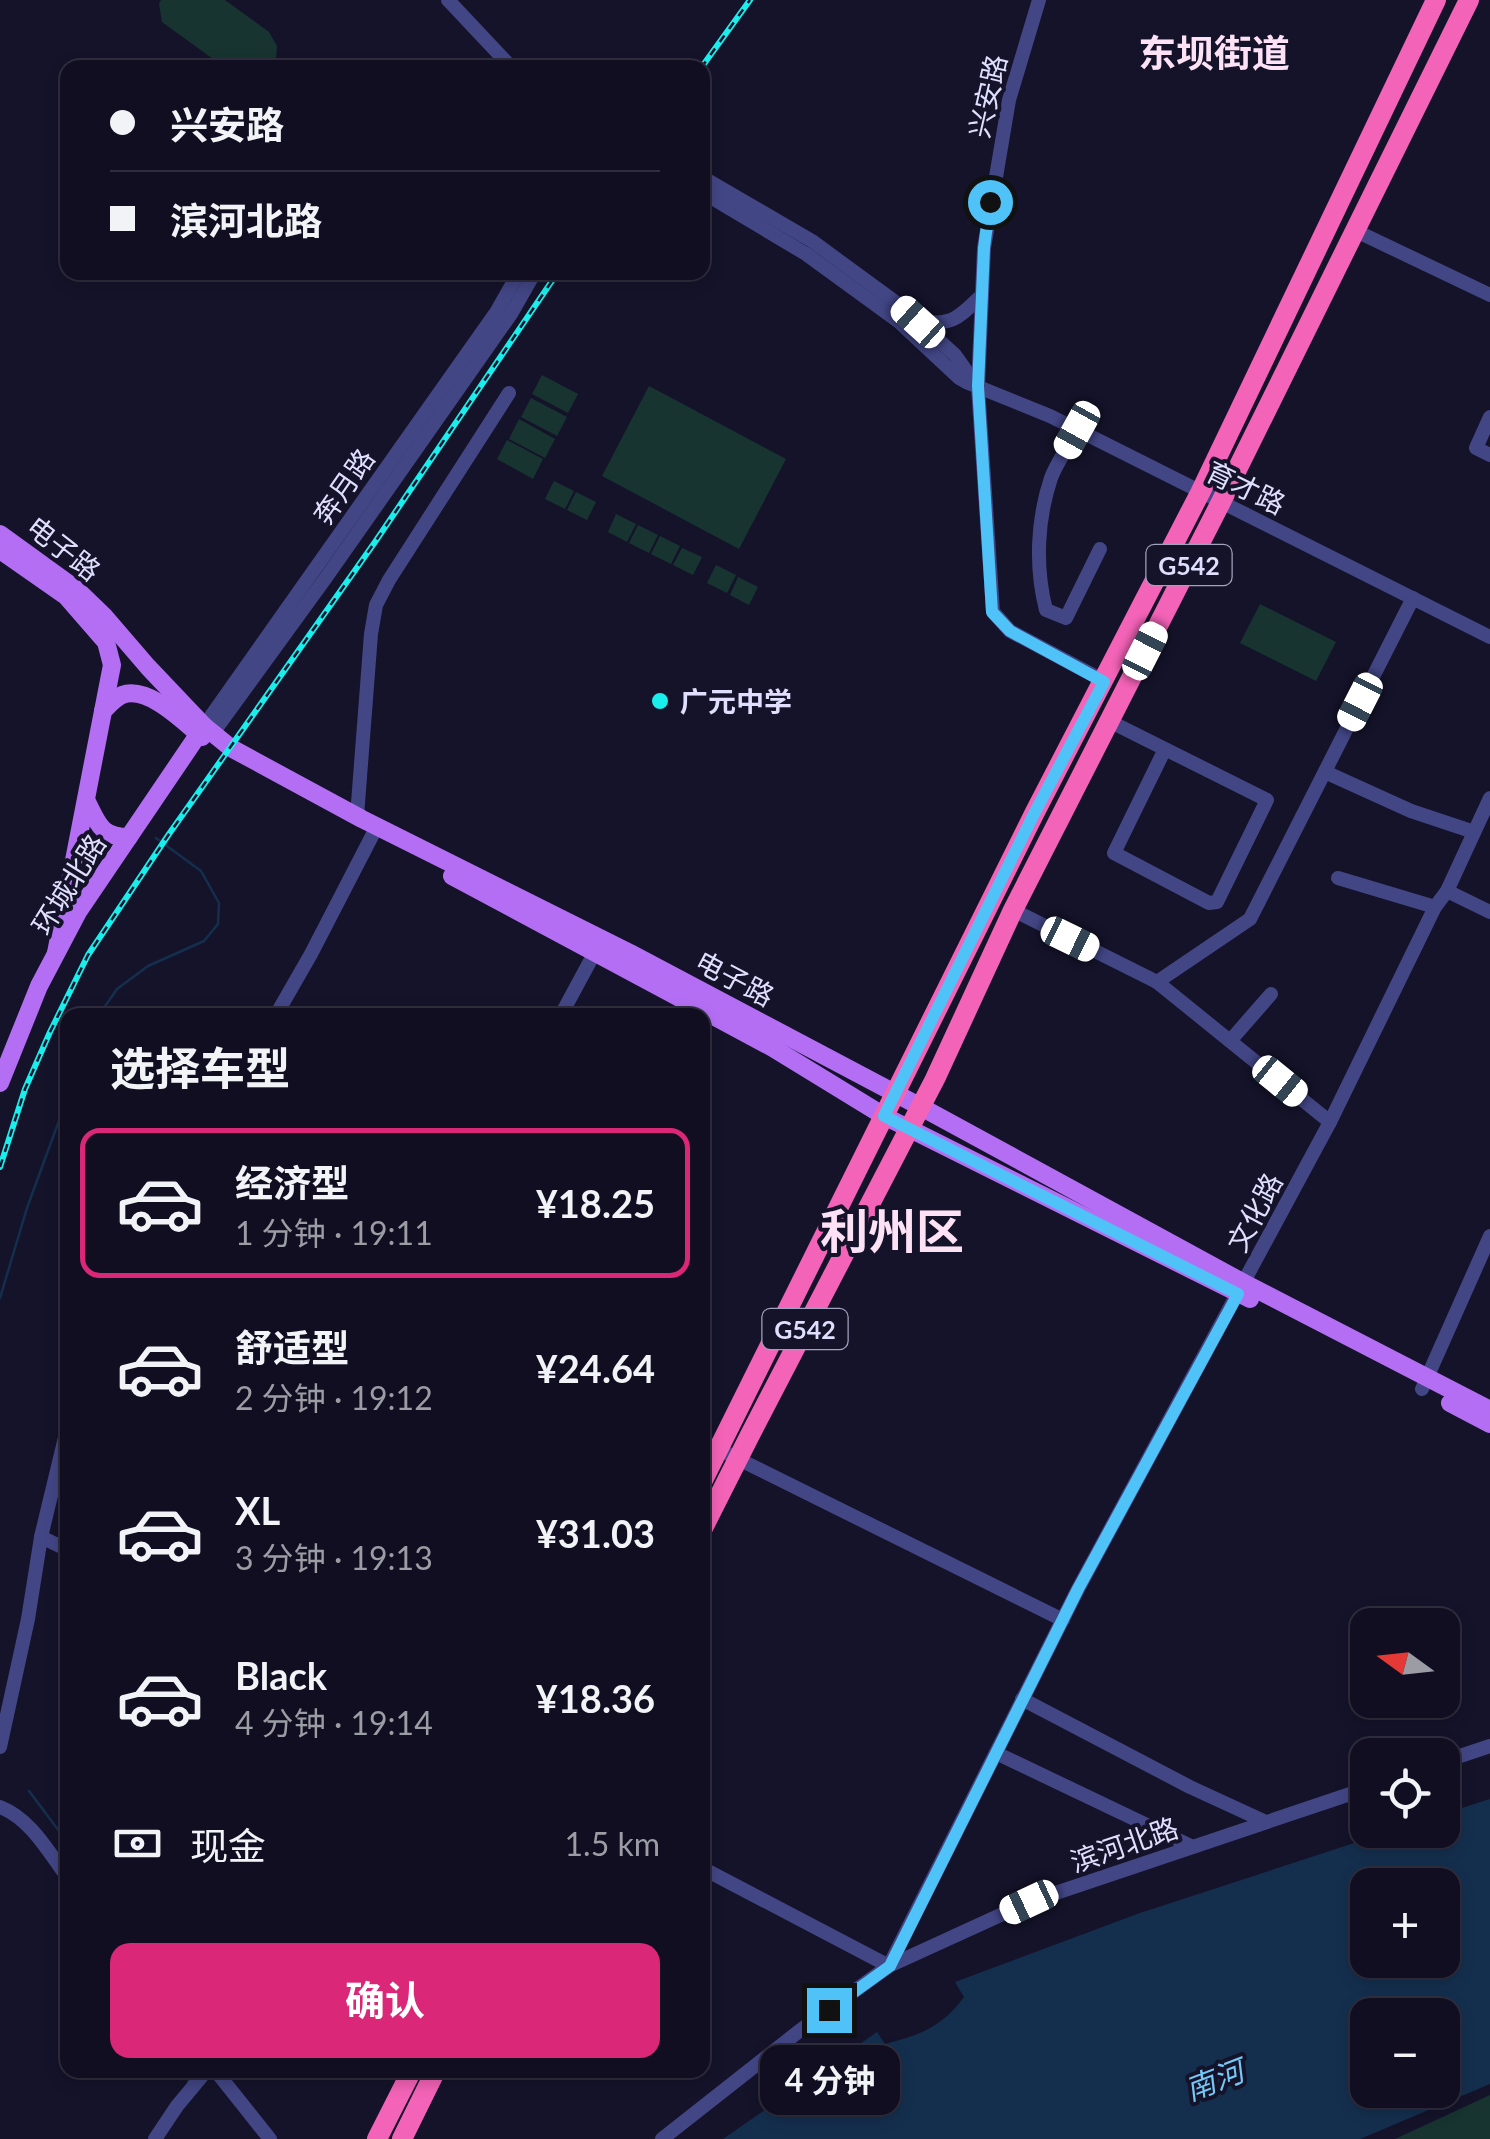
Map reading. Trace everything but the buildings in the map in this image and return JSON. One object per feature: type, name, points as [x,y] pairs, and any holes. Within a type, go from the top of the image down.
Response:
[{"type":"highway","name":"G542","points":[[710,1494],[720,1449],[1035,812],[1200,493],[1436,0]]},
{"type":"highway","name":"G542","points":[[720,1449],[910,1129],[1013,910],[1221,502],[1469,0]]},
{"type":"highway","points":[[377,2139],[408,2078]]},
{"type":"highway","points":[[402,2139],[432,2078]]},
{"type":"main road","points":[[1216,460],[1236,471]]},
{"type":"main road","name":"电子路","points":[[0,534],[76,589],[105,617],[226,756],[698,1008]]},
{"type":"main road","points":[[1178,536],[1198,546]]},
{"type":"main road","name":"电子路","points":[[0,550],[66,596],[106,642],[112,665],[103,712]]},
{"type":"main road","points":[[56,953],[103,712],[120,696],[136,694],[152,699],[206,731]]},
{"type":"main road","points":[[167,708],[184,737],[187,752]]},
{"type":"main road","name":"电子路","points":[[206,731],[356,816],[630,953],[921,1107],[1490,1424]]},
{"type":"main road","name":"环城北路","points":[[0,1083],[38,986],[78,912],[187,752],[206,731]]},
{"type":"main road","points":[[86,800],[100,829],[114,837],[129,837]]},
{"type":"main road","name":"电子路","points":[[710,1014],[884,1116],[1241,1288]]},
{"type":"main road","name":"电子路","points":[[1424,1384],[1490,1410]]},
{"type":"street","points":[[448,0],[504,60]]},
{"type":"street","name":"兴安路","points":[[1039,0],[1009,100],[984,248],[978,386],[992,612],[1010,631],[1104,682]]},
{"type":"street","points":[[710,182],[902,307],[955,355],[978,386]]},
{"type":"street","points":[[710,196],[809,248]]},
{"type":"street","points":[[1356,232],[1490,295]]},
{"type":"street","name":"育才路","points":[[809,248],[898,321],[959,378],[1077,430],[1490,637]]},
{"type":"street","name":"奔月路","points":[[206,731],[497,311],[512,280]]},
{"type":"street","points":[[206,731],[326,579],[511,314],[530,280]]},
{"type":"street","points":[[918,322],[957,319],[982,295]]},
{"type":"street","points":[[356,816],[376,605],[510,393]]},
{"type":"street","points":[[1490,417],[1476,448],[1490,456]]},
{"type":"street","points":[[1077,430],[1052,475],[1042,514],[1038,558],[1046,610],[1066,618],[1100,549]]},
{"type":"street","points":[[1157,982],[1250,919],[1413,598]]},
{"type":"street","points":[[1109,721],[1165,749],[1267,800],[1217,902],[1208,903],[1114,853],[1165,749]]},
{"type":"street","points":[[1325,772],[1411,811],[1474,832]]},
{"type":"street","name":"文化路","points":[[890,1966],[1063,1620],[1330,1122],[1490,798]]},
{"type":"street","points":[[280,1008],[373,834]]},
{"type":"street","points":[[1338,878],[1435,907]]},
{"type":"street","points":[[1447,890],[1490,912]]},
{"type":"street","points":[[1013,910],[1157,982],[1330,1122]]},
{"type":"street","points":[[566,1008],[595,952]]},
{"type":"street","points":[[1230,1041],[1271,994]]},
{"type":"street","points":[[1424,1384],[1490,1236]]},
{"type":"street","points":[[720,1449],[1063,1620]]},
{"type":"street","points":[[0,1747],[60,1458]]},
{"type":"street","points":[[41,1537],[60,1546]]},
{"type":"street","points":[[1022,1700],[1266,1822]]},
{"type":"street","points":[[1460,1756],[1490,1746]]},
{"type":"street","points":[[996,1752],[1193,1847]]},
{"type":"street","name":"滨河北路","points":[[662,2139],[798,2032],[890,1966],[1029,1902],[1350,1794]]},
{"type":"street","points":[[0,1807],[28,1825],[60,1867]]},
{"type":"street","points":[[710,1872],[890,1966]]},
{"type":"street","points":[[156,2139],[200,2078]]},
{"type":"street","points":[[221,2078],[270,2139]]},
{"type":"green space","points":[[161,0],[225,0],[269,32],[277,46],[276,60],[214,60],[162,22]]},
{"type":"green space","points":[[542,375],[578,394],[568,413],[532,394]]},
{"type":"green space","points":[[649,386],[786,459],[739,549],[602,476]]},
{"type":"green space","points":[[531,398],[567,417],[557,436],[521,417]]},
{"type":"green space","points":[[519,419],[555,439],[545,458],[509,439]]},
{"type":"green space","points":[[507,440],[543,459],[533,479],[497,459]]},
{"type":"green space","points":[[554,481],[574,491],[565,509],[545,499]]},
{"type":"green space","points":[[576,492],[596,502],[587,520],[567,510]]},
{"type":"green space","points":[[616,514],[636,524],[627,542],[608,532]]},
{"type":"green space","points":[[638,525],[658,535],[649,553],[629,543]]},
{"type":"green space","points":[[660,536],[680,546],[671,564],[651,554]]},
{"type":"green space","points":[[682,548],[702,557],[693,575],[673,565]]},
{"type":"green space","points":[[716,565],[736,575],[727,593],[707,583]]},
{"type":"green space","points":[[738,577],[758,587],[749,605],[730,595]]},
{"type":"green space","points":[[1260,604],[1336,642],[1316,681],[1240,643]]},
{"type":"green space","points":[[1490,2095],[1490,2139],[1395,2139]]},
{"type":"water","name":"南河","points":[[1490,1799],[1490,2084],[1460,2097],[1460,1998],[1350,1998],[1350,2108],[1433,2108],[1360,2139],[723,2139],[877,2032],[885,2044],[939,2023],[964,1997],[955,1982],[1137,1914],[1350,1844],[1350,1848],[1460,1848],[1460,1809]]},
{"type":"waterway","points":[[104,1008],[117,989],[148,966],[204,941],[218,924],[219,903],[201,871],[156,838]]},
{"type":"waterway","points":[[0,1298],[60,1118]]},
{"type":"waterway","points":[[29,1791],[60,1832]]},
{"type":"waterway","points":[[188,2082],[191,2078]]},
{"type":"railway","points":[[707,60],[750,0]]},
{"type":"railway","points":[[62,1008],[88,955],[169,834],[375,542],[553,280]]},
{"type":"railway","points":[[0,1167],[25,1089],[60,1012]]},
{"type":"place","name":"广元中学","points":[[660,701]]},
{"type":"district","name":"东坝街道","points":[[1214,52]]},
{"type":"district","name":"利州区","points":[[892,1230]]},
{"type":"route","points":[[829,2010],[890,1966],[1078,1589],[1238,1294],[884,1116],[1104,682],[1010,631],[992,612],[978,386],[990,202]]}]
